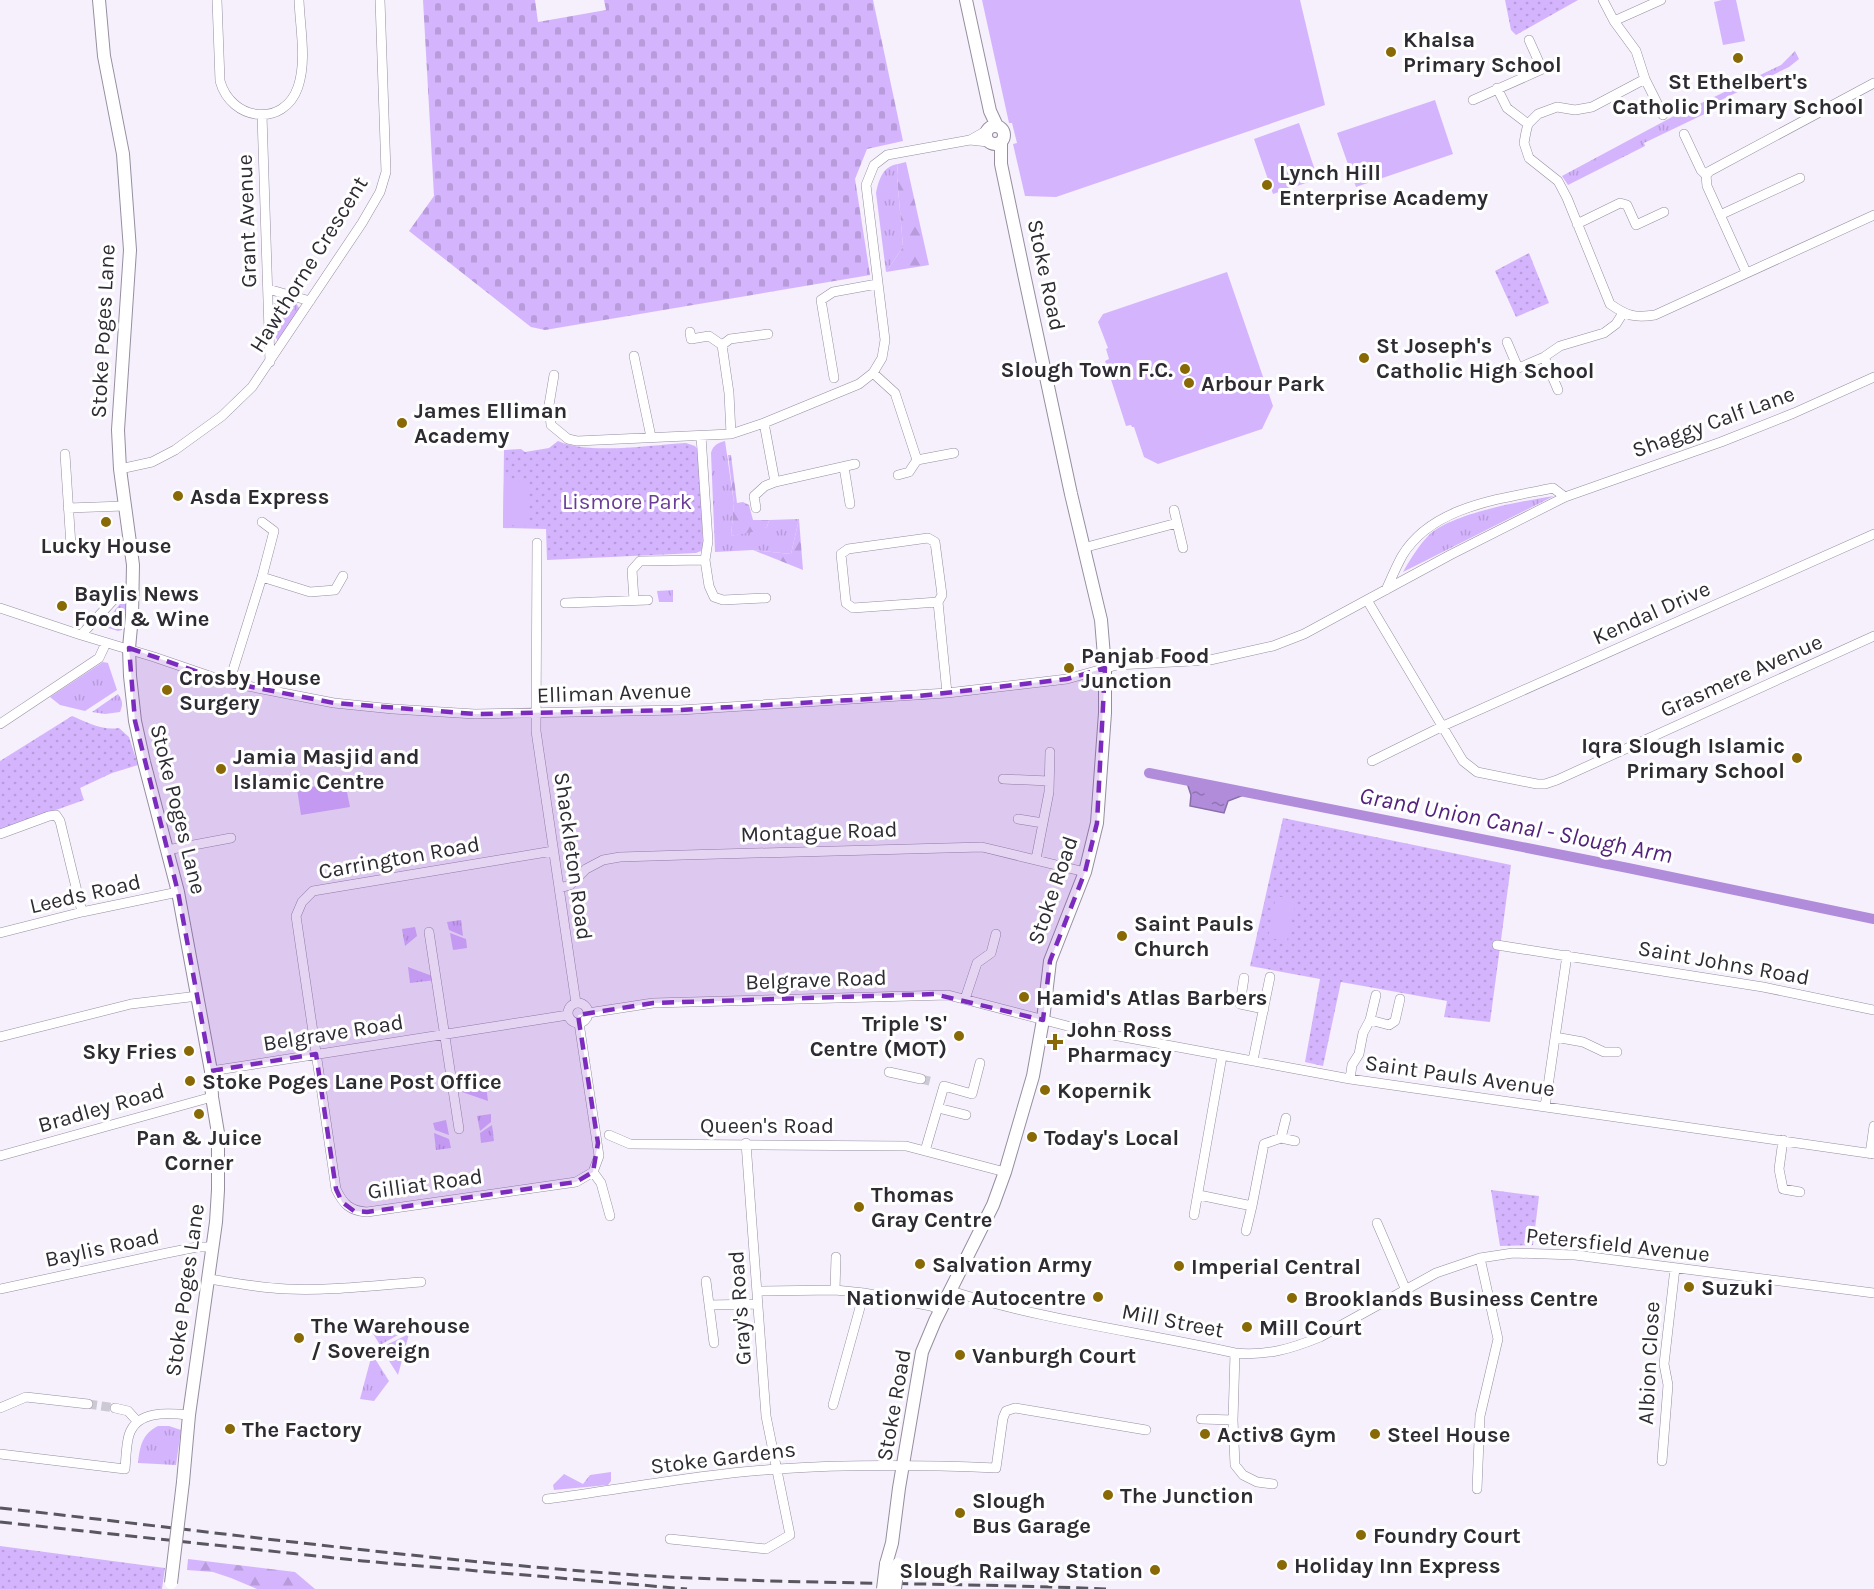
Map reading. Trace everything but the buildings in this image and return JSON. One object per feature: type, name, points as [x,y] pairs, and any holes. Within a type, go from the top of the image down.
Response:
[{"type":"main road","name":"Stoke Poges Lane","points":[[99,0],[104,56],[123,154],[130,250],[118,430],[120,469],[132,565],[129,676],[135,721],[178,892],[211,1071],[212,1096],[218,1133],[218,1190],[213,1247],[189,1415],[171,1586]]},
{"type":"main road","name":"Stoke Road","points":[[895,1589],[892,1543],[922,1352],[993,1205],[1033,1076],[1050,960],[1085,872],[1097,823],[1105,713],[1105,668],[1101,620],[1083,549],[1001,164],[992,136],[990,111],[966,0]]},
{"type":"main road","name":"Stoke Road","points":[[883,1589],[892,1564]]},
{"type":"street","points":[[217,0],[220,81],[223,93],[245,112],[262,115],[284,108],[297,91],[303,70],[299,0]]},
{"type":"street","name":"Hawthorne Crescent","points":[[120,469],[152,462],[176,450],[213,423],[252,387],[362,223],[380,192],[386,172],[380,0]]},
{"type":"street","points":[[1603,0],[1614,21],[1636,51],[1645,79],[1663,115]]},
{"type":"street","points":[[1614,21],[1661,0]]},
{"type":"street","points":[[1529,40],[1542,69]]},
{"type":"street","points":[[1473,100],[1554,64]]},
{"type":"street","points":[[1645,79],[1592,107],[1575,110],[1557,107],[1538,114],[1527,124],[1524,143],[1529,158],[1558,182],[1567,198],[1610,304],[1623,313],[1638,318],[1655,315],[1874,215]]},
{"type":"street","points":[[1706,175],[1874,83]]},
{"type":"street","points":[[1497,88],[1507,108],[1527,124]]},
{"type":"street","name":"Grant Avenue","points":[[262,115],[270,362]]},
{"type":"street","points":[[1684,134],[1701,170],[1706,175],[1707,186],[1746,272]]},
{"type":"street","points":[[554,375],[549,405],[551,425],[567,439],[577,441],[731,434],[859,384],[873,373],[882,358],[885,340],[866,185],[874,165],[887,155],[992,136]]},
{"type":"street","points":[[1720,215],[1800,178]]},
{"type":"street","points":[[1577,224],[1620,203],[1627,205],[1636,225],[1664,212]]},
{"type":"street","points":[[834,378],[821,300],[833,292],[877,284]]},
{"type":"street","points":[[268,289],[310,302]]},
{"type":"street","points":[[1496,378],[1544,357],[1560,346],[1604,333],[1616,324],[1623,313]]},
{"type":"street","points":[[690,332],[691,339],[709,336],[722,345],[729,393],[731,434]]},
{"type":"street","points":[[722,345],[730,339],[768,334]]},
{"type":"street","points":[[1507,342],[1518,368]]},
{"type":"street","points":[[634,356],[651,437]]},
{"type":"street","points":[[1544,357],[1558,390]]},
{"type":"street","points":[[873,373],[895,393],[917,460]]},
{"type":"street","name":"Shaggy Calf Lane","points":[[1105,668],[1138,663],[1210,660],[1273,646],[1304,634],[1450,555],[1564,497],[1721,442],[1794,413],[1874,376]]},
{"type":"street","points":[[764,423],[776,482]]},
{"type":"street","points":[[701,436],[708,541],[705,560],[709,586],[714,597],[723,600],[766,598]]},
{"type":"street","points":[[898,475],[909,472],[917,460],[954,453]]},
{"type":"street","points":[[65,454],[62,468],[71,546]]},
{"type":"street","points":[[756,508],[754,496],[765,486],[855,464]]},
{"type":"street","points":[[843,467],[850,504]]},
{"type":"street","points":[[1386,590],[1402,556],[1425,530],[1448,516],[1479,504],[1553,488],[1564,497]]},
{"type":"street","points":[[68,508],[124,506]]},
{"type":"street","points":[[1174,510],[1183,548]]},
{"type":"street","points":[[229,682],[274,531],[262,522]]},
{"type":"street","points":[[1083,549],[1177,523]]},
{"type":"street","name":"Kendal Drive","points":[[1372,761],[1443,726],[1874,534]]},
{"type":"street","points":[[938,602],[853,608],[846,603],[841,554],[848,549],[928,538],[934,542],[942,595],[938,602],[947,693]]},
{"type":"street","name":"Shackleton Road","points":[[537,543],[535,714],[576,1003]]},
{"type":"street","points":[[634,600],[632,570],[640,561],[705,560]]},
{"type":"street","points":[[262,577],[310,592],[336,590],[343,576]]},
{"type":"street","points":[[81,635],[118,595],[133,590]]},
{"type":"street","points":[[565,603],[648,600]]},
{"type":"street","name":"Grasmere Avenue","points":[[1367,600],[1463,760],[1477,772],[1545,784],[1874,636]]},
{"type":"street","name":"Elliman Avenue","points":[[0,608],[229,682],[334,703],[475,714],[680,710],[947,693],[1072,679],[1105,668]]},
{"type":"street","points":[[0,724],[99,658],[106,643]]},
{"type":"street","points":[[1036,859],[1049,781],[1050,752]]},
{"type":"street","points":[[1003,779],[1049,781]]},
{"type":"street","points":[[0,834],[56,815],[60,821],[82,912]]},
{"type":"street","points":[[1018,819],[1043,823]]},
{"type":"street","points":[[167,850],[231,838]]},
{"type":"street","name":"Montague Road","points":[[560,888],[570,885],[586,869],[603,860],[620,857],[982,846],[1085,872]]},
{"type":"street","name":"Carrington Road","points":[[316,1054],[296,916],[302,902],[313,891],[554,851]]},
{"type":"street","name":"Leeds Road","points":[[0,933],[82,912],[178,892]]},
{"type":"street","points":[[429,932],[459,1129]]},
{"type":"street","points":[[965,999],[977,963],[991,953],[996,934]]},
{"type":"street","name":"Saint Johns Road","points":[[1497,945],[1763,987],[1874,1010]]},
{"type":"street","points":[[1545,1107],[1566,955]]},
{"type":"street","points":[[1253,1060],[1270,977]]},
{"type":"street","points":[[1244,978],[1240,1004],[1263,1009]]},
{"type":"street","name":"Belgrave Road","points":[[588,1013],[653,1004],[934,994],[965,999],[1043,1020]]},
{"type":"street","points":[[1350,1079],[1352,1065],[1359,1054],[1363,1032],[1370,1020],[1376,995]]},
{"type":"street","points":[[0,1037],[131,1004],[198,996]]},
{"type":"street","points":[[1370,1020],[1389,1025],[1395,1021],[1400,999]]},
{"type":"street","points":[[576,1003],[585,1007],[588,1013],[586,1019],[579,1023],[571,1021],[568,1016],[570,1006],[576,1003]]},
{"type":"street","name":"Belgrave Road","points":[[211,1071],[568,1016]]},
{"type":"street","name":"Saint Pauls Avenue","points":[[1043,1020],[1350,1079],[1872,1154]]},
{"type":"street","points":[[579,1023],[599,1156],[593,1173],[601,1183],[610,1216]]},
{"type":"street","points":[[1555,1037],[1583,1042],[1604,1057],[1617,1052]]},
{"type":"street","name":"Gilliat Road","points":[[316,1054],[336,1189],[342,1202],[354,1211],[367,1212],[576,1182],[593,1173]]},
{"type":"street","points":[[1194,1215],[1222,1056]]},
{"type":"street","points":[[933,1082],[972,1094],[980,1063]]},
{"type":"street","points":[[889,1072],[921,1079]]},
{"type":"street","points":[[925,1151],[944,1086]]},
{"type":"street","name":"Bradley Road","points":[[0,1156],[212,1096]]},
{"type":"street","points":[[938,1108],[966,1115]]},
{"type":"street","points":[[1281,1138],[1286,1118]]},
{"type":"street","points":[[1872,1154],[1874,1126]]},
{"type":"street","name":"Queen's Road","points":[[609,1135],[630,1144],[746,1143],[906,1146],[1005,1172]]},
{"type":"street","points":[[1246,1231],[1264,1144],[1281,1138],[1295,1141]]},
{"type":"street","points":[[1783,1140],[1779,1169],[1783,1189],[1800,1192]]},
{"type":"street","name":"Gray's Road","points":[[670,1539],[766,1549],[789,1535],[766,1416],[746,1143]]},
{"type":"street","points":[[1199,1195],[1252,1206]]},
{"type":"street","points":[[1377,1223],[1405,1288]]},
{"type":"street","name":"Baylis Road","points":[[0,1289],[197,1247],[213,1247]]},
{"type":"street","name":"Petersfield Avenue","points":[[1235,1353],[1266,1354],[1303,1344],[1320,1337],[1436,1272],[1480,1258],[1513,1253],[1575,1255],[1874,1293]]},
{"type":"street","points":[[835,1290],[836,1257]]},
{"type":"street","points":[[1477,1489],[1480,1416],[1498,1339],[1480,1258]]},
{"type":"street","name":"Albion Close","points":[[1662,1461],[1668,1385],[1664,1364],[1674,1268]]},
{"type":"street","points":[[208,1279],[287,1289],[331,1289],[421,1282]]},
{"type":"street","points":[[706,1281],[714,1343]]},
{"type":"street","points":[[757,1292],[835,1290],[864,1293],[941,1310]]},
{"type":"street","name":"Mill Street","points":[[951,1291],[1020,1311],[1235,1353],[1233,1420],[1235,1465],[1243,1475],[1257,1482],[1274,1484]]},
{"type":"street","points":[[833,1405],[864,1293]]},
{"type":"street","points":[[709,1305],[758,1304]]},
{"type":"street","points":[[0,1408],[26,1397],[88,1404]]},
{"type":"street","points":[[115,1408],[128,1411],[137,1421]]},
{"type":"street","name":"Stoke Gardens","points":[[547,1499],[775,1469],[837,1466],[996,1468],[1003,1418],[1006,1411],[1015,1408],[1146,1430]]},
{"type":"street","points":[[0,1454],[124,1469],[129,1434],[137,1421],[155,1413],[189,1415]]},
{"type":"street","points":[[1201,1419],[1233,1420]]},
{"type":"highlighted area","points":[[129,648],[227,682],[334,703],[475,714],[680,710],[919,696],[1067,679],[1105,668],[1097,823],[1085,872],[1050,961],[1043,1020],[934,994],[653,1003],[578,1015],[598,1143],[593,1172],[576,1182],[367,1212],[354,1211],[342,1202],[336,1189],[316,1054],[211,1071],[178,892],[135,721]]},
{"type":"green space","points":[[423,0],[535,0],[538,22],[606,10],[604,0],[873,0],[903,141],[867,149],[855,179],[870,275],[545,330],[531,327],[409,231],[434,196]]},
{"type":"green space","points":[[982,0],[1300,0],[1325,105],[1056,197],[1025,196],[1013,144],[1017,143],[1012,123],[1009,123]]},
{"type":"green space","points":[[1505,0],[1578,0],[1516,35],[1511,30]]},
{"type":"green space","points":[[1736,0],[1745,41],[1723,45],[1714,2]]},
{"type":"green space","points":[[1795,51],[1799,59],[1789,67],[1715,103],[1717,108],[1644,143],[1645,146],[1568,185],[1562,176],[1672,117],[1781,65]]},
{"type":"green space","points":[[1435,100],[1453,154],[1356,187],[1337,133]]},
{"type":"green space","points":[[1299,123],[1318,179],[1273,194],[1254,139]]},
{"type":"green space","points":[[906,162],[929,265],[886,272],[903,247],[897,176],[898,164]]},
{"type":"green space","points":[[898,164],[903,247],[886,272],[876,193],[885,170]]},
{"type":"green space","points":[[1529,253],[1549,303],[1516,317],[1495,271]]},
{"type":"green space","name":"Slough Town F.C.","points":[[1227,272],[1273,406],[1262,429],[1158,464],[1144,457],[1134,427],[1126,426],[1105,361],[1109,359],[1106,349],[1108,348],[1098,322],[1103,314]]},
{"type":"green space","points":[[287,297],[294,300],[299,308],[297,316],[278,341],[274,304],[279,298]]},
{"type":"green space","name":"Lismore Park","points":[[558,441],[586,448],[686,443],[695,446],[700,453],[703,546],[701,551],[547,560],[546,529],[503,528],[504,450],[521,449],[525,452],[549,448]]},
{"type":"green space","points":[[725,441],[734,503],[731,536],[767,527],[769,520],[799,519],[791,554],[753,550],[715,552],[711,453],[716,445]]},
{"type":"green space","points":[[728,455],[731,455],[737,503],[743,502],[749,505],[753,520],[769,520],[767,527],[731,536],[734,503]]},
{"type":"green space","points":[[504,481],[528,482],[527,526],[503,525]]},
{"type":"green space","points":[[1554,496],[1403,572],[1422,543],[1441,527],[1489,509]]},
{"type":"green space","points":[[799,519],[803,570],[753,550],[791,554]]},
{"type":"green space","points":[[673,590],[673,602],[659,602],[657,591]]},
{"type":"green space","points":[[124,599],[126,601],[122,630],[102,626]]},
{"type":"green space","points":[[103,662],[108,663],[117,690],[85,711],[60,705],[50,697]]},
{"type":"green space","points":[[118,694],[122,703],[120,712],[105,714],[92,712]]},
{"type":"green space","points":[[72,716],[101,727],[119,728],[129,737],[138,765],[112,773],[80,788],[84,800],[0,830],[0,761]]},
{"type":"green space","points":[[345,782],[350,807],[301,815],[297,789]]},
{"type":"green space","points":[[1283,818],[1511,865],[1490,1022],[1444,1017],[1447,1001],[1341,982],[1323,1066],[1305,1062],[1320,979],[1250,966]]},
{"type":"green space","points":[[1276,896],[1296,900],[1287,941],[1268,938]]},
{"type":"green space","points":[[461,920],[463,936],[449,930],[447,922]]},
{"type":"green space","points":[[415,927],[417,936],[405,946],[402,929]]},
{"type":"green space","points":[[450,933],[466,939],[467,948],[453,950]]},
{"type":"green space","points":[[408,967],[435,977],[436,980],[410,983]]},
{"type":"green space","points":[[486,1086],[488,1101],[461,1090]]},
{"type":"green space","points":[[491,1114],[491,1122],[480,1131],[477,1116]]},
{"type":"green space","points":[[446,1120],[449,1135],[435,1130],[433,1123]]},
{"type":"green space","points":[[492,1125],[494,1141],[481,1143],[480,1133]]},
{"type":"green space","points":[[434,1133],[449,1139],[451,1148],[436,1150]]},
{"type":"green space","points":[[1491,1190],[1539,1196],[1533,1245],[1500,1246]]},
{"type":"green space","points":[[372,1332],[398,1335],[380,1345]]},
{"type":"green space","points":[[409,1334],[398,1375],[384,1353],[386,1345]]},
{"type":"green space","points":[[372,1354],[389,1381],[374,1401],[360,1399]]},
{"type":"green space","points":[[158,1426],[169,1426],[181,1430],[176,1465],[138,1463],[145,1437]]},
{"type":"green space","points":[[611,1472],[611,1481],[608,1485],[554,1490],[553,1485],[564,1474],[583,1484],[590,1475]]},
{"type":"green space","points":[[0,1546],[165,1568],[162,1589],[0,1589]]},
{"type":"green space","points":[[188,1559],[295,1572],[315,1589],[257,1589],[213,1572],[187,1570]]},
{"type":"water","points":[[1186,780],[1249,793],[1228,801],[1224,813],[1190,806],[1191,795]]},
{"type":"waterway","name":"Grand Union Canal - Slough Arm","points":[[1149,773],[1874,919]]},
{"type":"tunnel","points":[[921,1079],[933,1082]]},
{"type":"tunnel","points":[[88,1404],[115,1408]]},
{"type":"railway","points":[[0,1508],[388,1553],[621,1574],[742,1580],[1106,1589]]},
{"type":"railway","points":[[0,1522],[363,1561],[687,1589]]},
{"type":"place","name":"Khalsa Primary School","points":[[1391,52]]},
{"type":"place","name":"St Ethelbert's Catholic Primary School","points":[[1738,58]]},
{"type":"place","name":"Lynch Hill Enterprise Academy","points":[[1267,185]]},
{"type":"place","name":"St Joseph's Catholic High School","points":[[1364,358]]},
{"type":"place","name":"Slough Town F.C.","points":[[1185,369]]},
{"type":"place","name":"Arbour Park","points":[[1189,383]]},
{"type":"place","name":"James Elliman Academy","points":[[402,423]]},
{"type":"place","name":"Asda Express","points":[[178,496]]},
{"type":"place","name":"Lucky House","points":[[106,522]]},
{"type":"place","name":"Baylis News Food & Wine","points":[[62,606]]},
{"type":"place","name":"Panjab Food Junction","points":[[1069,668]]},
{"type":"place","name":"Crosby House Surgery","points":[[167,690]]},
{"type":"place","name":"Iqra Slough Islamic Primary School","points":[[1797,758]]},
{"type":"place","name":"Jamia Masjid and Islamic Centre","points":[[221,769]]},
{"type":"place","name":"Saint Pauls Church","points":[[1122,936]]},
{"type":"place","name":"Hamid's Atlas Barbers","points":[[1024,997]]},
{"type":"place","name":"Triple 'S' Centre (MOT)","points":[[959,1036]]},
{"type":"place","name":"John Ross Pharmacy","points":[[1055,1042]]},
{"type":"place","name":"Sky Fries","points":[[189,1051]]},
{"type":"place","name":"Stoke Poges Lane Post Office","points":[[190,1081]]},
{"type":"place","name":"Kopernik","points":[[1045,1090]]},
{"type":"place","name":"Pan & Juice Corner","points":[[199,1114]]},
{"type":"place","name":"Today's Local","points":[[1032,1137]]},
{"type":"place","name":"Thomas Gray Centre","points":[[859,1207]]},
{"type":"place","name":"Salvation Army","points":[[920,1264]]},
{"type":"place","name":"Imperial Central","points":[[1179,1266]]},
{"type":"place","name":"Suzuki","points":[[1689,1287]]},
{"type":"place","name":"Nationwide Autocentre","points":[[1098,1297]]},
{"type":"place","name":"Brooklands Business Centre","points":[[1292,1298]]},
{"type":"place","name":"Mill Court","points":[[1247,1327]]},
{"type":"place","name":"The Warehouse / Sovereign","points":[[299,1338]]},
{"type":"place","name":"Vanburgh Court","points":[[960,1355]]},
{"type":"place","name":"The Factory","points":[[230,1429]]},
{"type":"place","name":"Activ8 Gym","points":[[1205,1434]]},
{"type":"place","name":"Steel House","points":[[1375,1434]]},
{"type":"place","name":"The Junction","points":[[1108,1495]]},
{"type":"place","name":"Slough Bus Garage","points":[[960,1513]]},
{"type":"place","name":"Foundry Court","points":[[1361,1535]]},
{"type":"place","name":"Holiday Inn Express","points":[[1282,1565]]},
{"type":"place","name":"Slough Railway Station","points":[[1155,1570]]}]
